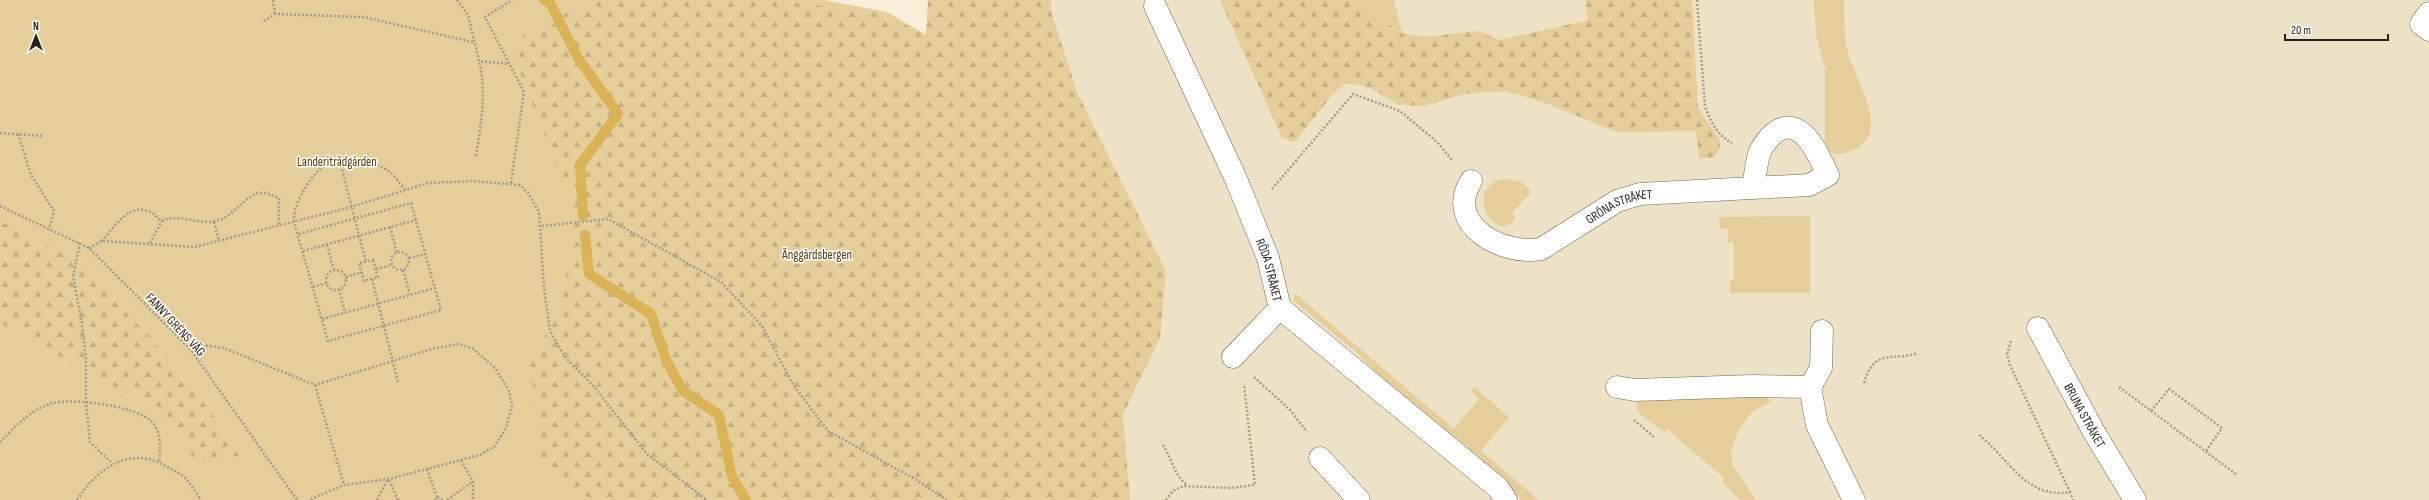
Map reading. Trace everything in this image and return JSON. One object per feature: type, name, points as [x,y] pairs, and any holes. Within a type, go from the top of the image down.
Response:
[{"type":"lane","name":"RÖDA STRÅKET","points":[[1155,6],[1236,179],[1268,258],[1280,308],[1498,488],[1506,500]]},
{"type":"lane","points":[[2429,13],[2421,24],[2429,30]]},
{"type":"lane","name":"GRÖNA STRÅKET","points":[[1471,181],[1465,191],[1463,201],[1464,212],[1469,222],[1495,243],[1528,251],[1541,249],[1617,202],[1640,194],[1808,185],[1828,174],[1814,145],[1800,132],[1789,129],[1778,131],[1766,141],[1759,153]]},
{"type":"lane","points":[[1753,188],[1759,153]]},
{"type":"lane","points":[[1239,362],[1280,308]]},
{"type":"lane","name":"BRUNA STRÅKET","points":[[2038,328],[2094,432],[2135,500]]},
{"type":"lane","points":[[1822,331],[1821,368],[1810,387],[1817,425],[1854,500]]},
{"type":"lane","points":[[1617,387],[1635,390],[1752,386],[1810,387]]},
{"type":"lane","points":[[1320,458],[1359,500]]},
{"type":"path","points":[[273,0],[275,14]]},
{"type":"path","points":[[457,0],[468,15],[473,42],[484,81],[483,110],[476,156]]},
{"type":"path","points":[[511,183],[524,92],[485,17],[512,0]]},
{"type":"path","points":[[1697,0],[1705,106],[1709,120],[1716,130],[1730,142],[1759,153]]},
{"type":"path","points":[[264,21],[275,14],[363,17],[473,42]]},
{"type":"path","points":[[479,61],[509,64]]},
{"type":"path","points":[[1250,215],[1353,94],[1400,111],[1432,138]]},
{"type":"path","points":[[0,133],[42,136]]},
{"type":"path","points":[[18,134],[31,175],[54,211],[49,229]]},
{"type":"path","points":[[299,234],[411,203],[441,310],[328,341],[299,234],[294,222],[296,208],[309,182],[320,169],[340,162],[358,160],[379,166],[395,177],[406,191]]},
{"type":"path","points":[[340,162],[350,207],[366,262]]},
{"type":"path","points":[[102,241],[195,247],[350,207],[428,183],[511,183],[520,185],[528,193],[540,212],[542,226],[544,288],[550,331],[565,357],[595,388],[647,454],[707,500]]},
{"type":"path","points":[[89,248],[102,241],[125,214],[145,211],[162,221],[174,218],[214,222],[231,214],[249,197],[256,194],[266,194],[279,198],[279,226]]},
{"type":"path","name":"FANNY GRÉNS VÄG","points":[[0,206],[89,248],[191,350],[297,500]]},
{"type":"path","points":[[542,226],[608,219],[721,282],[762,326],[794,386],[828,431],[915,479],[947,500]]},
{"type":"path","points":[[303,251],[416,220]]},
{"type":"path","points":[[150,243],[162,221]]},
{"type":"path","points":[[214,222],[219,241]]},
{"type":"path","points":[[390,227],[397,253]]},
{"type":"path","points":[[80,243],[73,277],[81,317],[86,359],[86,402],[90,442],[112,463]]},
{"type":"path","points":[[327,244],[334,270]]},
{"type":"path","points":[[397,253],[406,254],[409,258]]},
{"type":"path","points":[[397,253],[392,258],[392,265],[397,270],[403,270],[408,267],[409,258]]},
{"type":"path","points":[[409,258],[426,254]]},
{"type":"path","points":[[373,260],[378,277],[364,281],[359,263],[366,262],[373,260]]},
{"type":"path","points":[[376,269],[392,265]]},
{"type":"path","points":[[334,270],[341,271],[346,277],[344,286],[338,289],[332,289],[328,283],[328,274],[334,270]]},
{"type":"path","points":[[403,270],[410,294]]},
{"type":"path","points":[[346,277],[362,272]]},
{"type":"path","points":[[372,279],[398,382]]},
{"type":"path","points":[[313,287],[328,283]]},
{"type":"path","points":[[322,319],[435,288]]},
{"type":"path","points":[[338,289],[345,313]]},
{"type":"path","points":[[2038,328],[2024,335],[2014,337],[2007,354],[2010,365],[2073,500]]},
{"type":"path","points":[[191,350],[202,346],[224,348],[315,385],[458,344],[472,348],[495,368],[509,391],[512,406],[511,416],[502,438],[495,446],[480,455],[389,479],[344,485],[309,500]]},
{"type":"path","points":[[1864,383],[1871,367],[1880,358],[1908,356],[1918,353]]},
{"type":"path","points":[[1239,362],[1290,410],[1317,445],[1320,458]]},
{"type":"path","points":[[1166,500],[1173,491],[1188,485],[1230,488],[1255,485],[1250,418],[1239,362]]},
{"type":"path","points":[[315,385],[344,485]]},
{"type":"path","points":[[2119,387],[2237,474]]},
{"type":"path","points":[[2151,411],[2169,389],[2222,428],[2206,451]]},
{"type":"path","points":[[0,442],[24,418],[53,403],[86,402],[117,407],[145,417],[153,424],[161,449],[159,461]]},
{"type":"path","points":[[1979,435],[1993,445],[2017,477],[2036,492]]},
{"type":"path","points":[[1163,445],[1171,457],[1177,475],[1188,485]]},
{"type":"path","points":[[77,500],[97,476],[112,463],[139,457],[159,461],[186,479],[201,500]]},
{"type":"path","points":[[461,460],[472,482],[473,500]]},
{"type":"path","points":[[427,469],[436,499],[443,500]]},
{"type":"path","points":[[377,500],[389,479]]},
{"type":"path","points":[[389,479],[398,500]]},
{"type":"path","points":[[446,500],[472,482]]},
{"type":"path","points":[[2047,496],[2060,496],[2070,492]]},
{"type":"shaded area","points":[[1051,0],[2429,0],[2429,500],[1130,500],[1123,415],[1160,338],[1051,11]]},
{"type":"green space","name":"Landeriträdgården","points":[[0,0],[824,0],[887,12],[926,35],[700,500],[0,500]]},
{"type":"green space","name":"Änggårdsbergen","points":[[596,0],[774,0],[882,13],[926,35],[928,0],[1051,0],[1051,11],[1078,94],[1166,271],[1160,338],[1123,415],[1130,500],[591,500],[554,472],[537,454],[535,395],[529,366],[562,302],[575,211],[512,53],[525,32]]},
{"type":"green space","points":[[1220,0],[1351,0],[1402,33],[1423,37],[1478,31],[1500,40],[1588,20],[1585,0],[1692,0],[1698,108],[1720,140],[1720,149],[1713,158],[1699,158],[1696,131],[1616,132],[1548,104],[1506,91],[1464,94],[1424,106],[1399,105],[1369,87],[1346,83],[1333,94],[1295,142],[1282,138]]},
{"type":"green space","points":[[1351,0],[1394,0],[1402,33]]},
{"type":"green space","points":[[1814,0],[1844,0],[1847,49],[1868,106],[1871,121],[1870,134],[1862,144],[1842,154],[1833,153],[1825,148],[1825,68],[1816,35]]},
{"type":"green space","points":[[1507,179],[1522,182],[1531,192],[1512,213],[1515,217],[1510,224],[1504,226],[1492,220],[1487,214],[1484,206],[1484,197],[1487,188],[1497,180]]},
{"type":"green space","points":[[1810,216],[1810,293],[1730,293],[1730,280],[1734,279],[1734,242],[1728,242],[1728,229],[1720,229],[1719,217]]},
{"type":"green space","points":[[0,221],[79,262],[166,354],[244,455],[197,463],[162,413],[0,323]]},
{"type":"green space","points":[[1296,294],[1454,429],[1479,399],[1471,391],[1474,387],[1509,417],[1481,451],[1539,500],[1521,500],[1513,490],[1385,382],[1356,352],[1294,301],[1294,296]]},
{"type":"green space","points":[[1762,395],[1772,401],[1753,411],[1738,431],[1731,451],[1732,464],[1756,500],[1740,500],[1722,481],[1724,478],[1667,429],[1664,432],[1641,415],[1636,407],[1639,398]]},
{"type":"waterway","points":[[544,0],[550,3],[578,58],[618,114],[580,165],[583,216]]},
{"type":"waterway","points":[[585,235],[589,274],[651,314],[666,360],[683,391],[719,415],[732,477],[746,500]]}]
